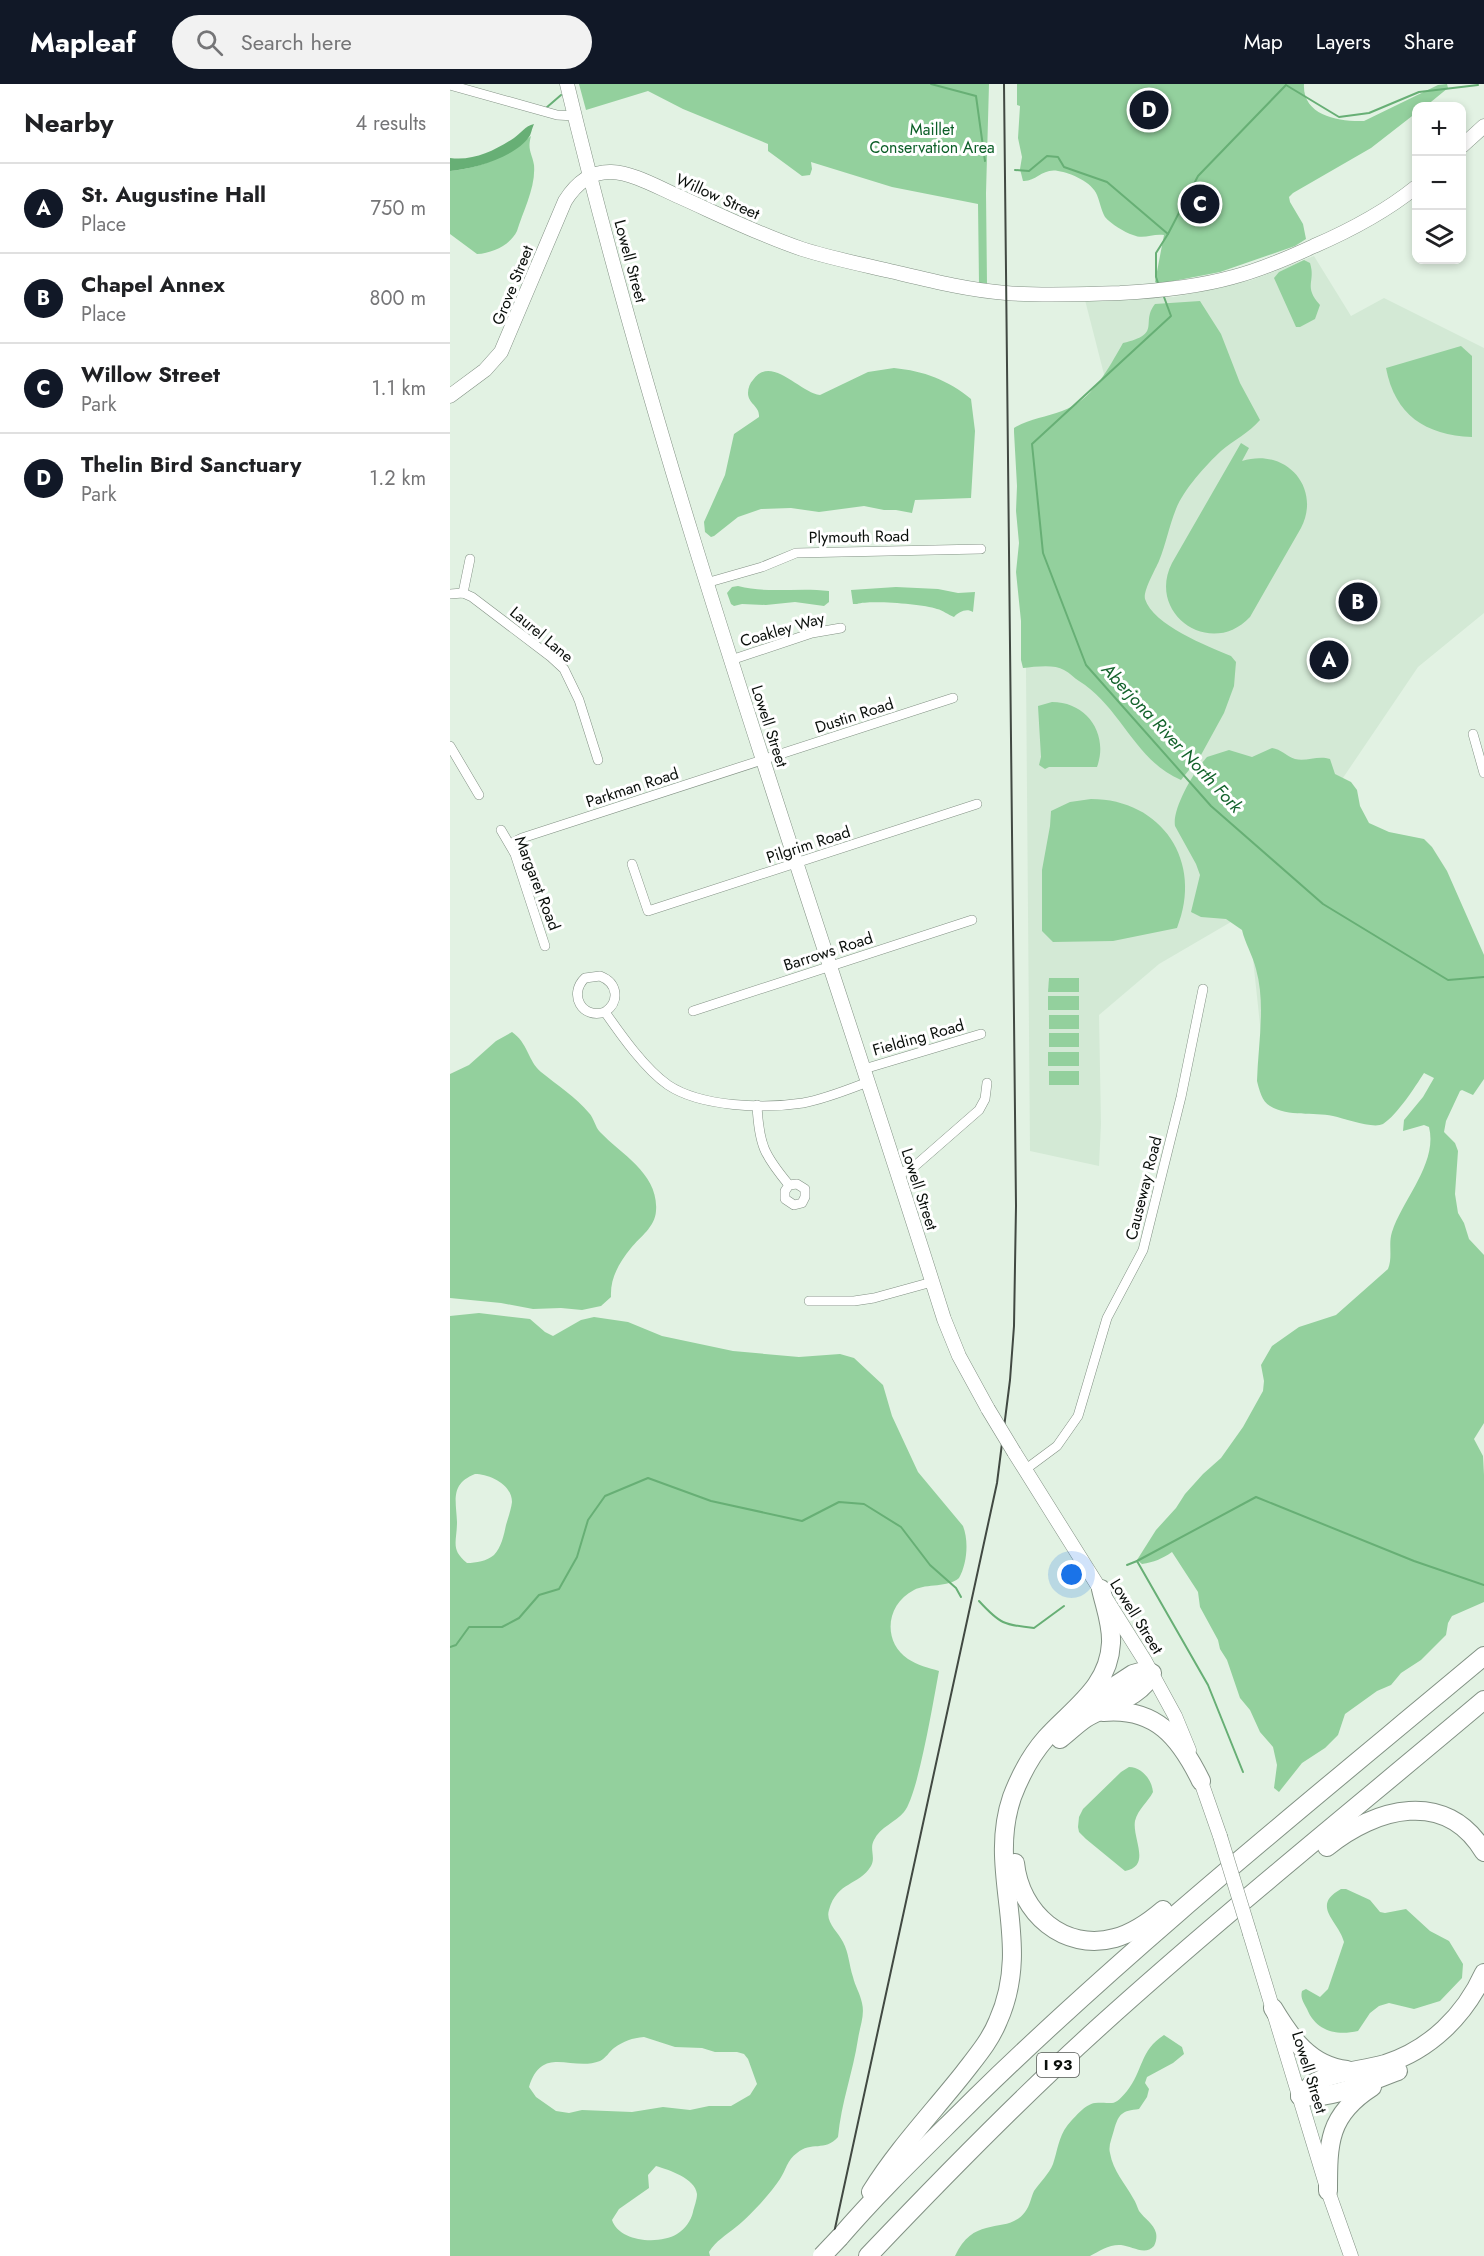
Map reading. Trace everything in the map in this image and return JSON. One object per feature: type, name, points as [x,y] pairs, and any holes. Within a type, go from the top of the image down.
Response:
[{"type":"highway","points":[[853,2222],[884,2170],[978,2055],[1000,2018],[1009,1989],[1014,1954],[1003,1854],[1009,1807],[1015,1789],[1031,1758],[1045,1740],[1094,1690],[1107,1665],[1111,1644],[1110,1627],[1101,1589]]},
{"type":"highway","name":"I 93","points":[[822,2256],[928,2144],[1071,2005],[1130,1952],[1484,1656]]},
{"type":"highway","points":[[1068,1716],[1126,1678],[1140,1672],[1152,1673],[1147,1683],[1138,1690],[1093,1715],[1067,1734],[1048,1753],[1033,1778],[1019,1813],[1014,1848],[1015,1868],[1021,1889],[1031,1910],[1047,1926],[1068,1936],[1089,1941],[1109,1939],[1136,1929],[1174,1901],[1224,1874]]},
{"type":"highway","name":"I 93","points":[[868,2256],[956,2164],[1077,2047],[1163,1969],[1484,1700]]},
{"type":"highway","points":[[1093,1715],[1121,1712],[1142,1715],[1153,1720],[1167,1731],[1183,1749],[1201,1781]]},
{"type":"highway","points":[[1262,1887],[1319,1853],[1357,1826],[1374,1818],[1399,1811],[1426,1811],[1450,1819],[1467,1830],[1484,1852]]},
{"type":"highway","points":[[1300,2096],[1312,2084],[1322,2079],[1391,2061],[1417,2049],[1439,2034],[1468,2001],[1484,1973]]},
{"type":"highway","points":[[1328,2191],[1330,2144],[1338,2120],[1347,2107],[1397,2071],[1444,2045],[1470,2018],[1484,1998]]},
{"type":"highway","points":[[1273,2008],[1288,2033],[1306,2053],[1328,2066],[1352,2070]]},
{"type":"highway","points":[[1300,2096],[1326,2096],[1397,2071]]},
{"type":"main road","name":"Lowell Street","points":[[567,84],[590,175],[706,583],[958,1356],[1014,1452],[1152,1673],[1174,1716],[1201,1781],[1220,1836],[1328,2191],[1351,2256]]},
{"type":"main road","points":[[1466,142],[1484,126]]},
{"type":"main road","name":"Willow Street","points":[[590,175],[610,171],[625,174],[781,241],[839,259],[954,285],[1006,293],[1035,294],[1152,291],[1233,277],[1269,265],[1348,231],[1392,206],[1412,190]]},
{"type":"main road","name":"Grove Street","points":[[450,396],[485,370],[501,352],[562,206],[574,189],[590,175]]},
{"type":"street","points":[[450,84],[557,115],[575,116]]},
{"type":"street","name":"Plymouth Road","points":[[706,583],[762,567],[796,553],[981,549]]},
{"type":"street","points":[[450,594],[463,593],[470,559]]},
{"type":"street","name":"Laurel Lane","points":[[463,593],[474,598],[564,669],[579,700],[598,760]]},
{"type":"street","name":"Coakley Way","points":[[731,660],[812,633],[841,628]]},
{"type":"street","name":"Dustin Road","points":[[763,760],[953,698]]},
{"type":"street","points":[[1473,734],[1484,772]]},
{"type":"street","points":[[450,746],[479,795]]},
{"type":"street","name":"Parkman Road","points":[[510,844],[522,838],[763,760]]},
{"type":"street","name":"Pilgrim Road","points":[[632,864],[648,911],[977,804]]},
{"type":"street","name":"Margaret Road","points":[[501,830],[510,844],[545,946]]},
{"type":"street","name":"Barrows Road","points":[[693,1011],[972,920]]},
{"type":"street","points":[[595,975],[605,978],[614,987],[615,1001],[605,1012],[592,1014],[584,1010],[579,1003],[578,988],[588,977],[595,975]]},
{"type":"street","name":"Causeway Road","points":[[1026,1469],[1057,1446],[1078,1416],[1107,1318],[1143,1250],[1179,1108],[1203,989]]},
{"type":"street","name":"Fielding Road","points":[[605,1012],[651,1069],[669,1085],[685,1094],[703,1099],[757,1105],[804,1103],[866,1076],[981,1034]]},
{"type":"street","points":[[898,1174],[916,1165],[979,1110],[985,1099],[987,1083]]},
{"type":"street","points":[[757,1105],[762,1146],[789,1185]]},
{"type":"street","points":[[809,1300],[854,1301],[874,1298],[932,1282]]},
{"type":"shaded area","points":[[534,124],[529,137],[523,144],[504,156],[482,165],[450,171],[450,158],[459,159],[484,154],[506,143]]},
{"type":"shaded area","points":[[1314,256],[1351,316],[1384,298],[1484,348],[1484,613],[1418,667],[1326,803],[1266,1081],[1248,912],[1159,964],[1099,1015],[1101,1124],[1099,1166],[1030,1151],[1025,552],[1107,386],[1085,300],[1175,297],[1252,280]]},
{"type":"green space","name":"Maillet Conservation Area","points":[[579,84],[989,84],[986,193],[987,284],[979,283],[978,204],[892,187],[811,162],[810,175],[802,176],[768,151],[768,144],[683,109],[648,91],[586,110]]},
{"type":"green space","points":[[1017,84],[1304,84],[1305,95],[1315,110],[1333,118],[1364,121],[1438,85],[1447,84],[1448,88],[1431,102],[1412,102],[1412,116],[1371,148],[1289,197],[1303,224],[1306,239],[1295,246],[1220,272],[1158,284],[1155,282],[1164,235],[1137,236],[1118,228],[1105,217],[1091,186],[1069,174],[1048,171],[1028,181],[1023,181],[1018,138],[1020,106],[1017,105]]},
{"type":"green space","points":[[531,136],[533,182],[517,231],[500,247],[477,254],[450,234],[450,171],[473,167],[493,160]]},
{"type":"green space","points":[[1304,260],[1310,263],[1312,293],[1320,305],[1315,319],[1296,327],[1274,278],[1279,272]]},
{"type":"green space","points":[[1200,301],[1221,334],[1240,383],[1260,420],[1215,457],[1184,493],[1145,595],[1150,609],[1169,626],[1231,656],[1236,662],[1234,686],[1224,713],[1201,755],[1181,780],[1152,760],[1094,692],[1068,673],[1050,666],[1023,668],[1016,572],[1019,543],[1014,428],[1062,411],[1082,400],[1098,383],[1123,343],[1135,340],[1147,332],[1149,317],[1155,304]]},
{"type":"green space","points":[[1461,346],[1472,356],[1472,437],[1440,432],[1415,419],[1397,398],[1386,368]]},
{"type":"green space","points":[[894,368],[915,371],[935,378],[971,399],[975,431],[971,498],[915,500],[912,513],[864,506],[819,512],[791,508],[761,509],[738,517],[714,536],[711,537],[705,532],[704,522],[725,475],[734,434],[759,417],[758,410],[750,400],[748,393],[751,383],[760,373],[768,371],[777,373],[812,393],[820,395],[868,372]]},
{"type":"green space","points":[[1241,443],[1249,448],[1242,461],[1258,458],[1272,460],[1285,465],[1296,474],[1307,498],[1306,513],[1301,528],[1250,617],[1234,629],[1218,633],[1201,632],[1187,625],[1175,614],[1168,599],[1166,582],[1172,563]]},
{"type":"green space","points":[[732,587],[761,590],[829,591],[829,602],[824,606],[795,602],[734,606],[727,593]]},
{"type":"green space","points":[[896,587],[938,589],[958,593],[975,592],[973,612],[963,611],[954,617],[939,610],[920,606],[873,602],[853,604],[851,590]]},
{"type":"green space","points":[[1052,702],[1064,703],[1075,708],[1092,722],[1100,743],[1097,767],[1049,767],[1045,769],[1039,765],[1041,757],[1038,706]]},
{"type":"green space","points":[[1272,748],[1295,759],[1330,759],[1335,774],[1351,782],[1357,790],[1360,806],[1369,823],[1389,832],[1424,839],[1432,847],[1447,871],[1484,955],[1484,1079],[1473,1095],[1460,1091],[1446,1121],[1444,1132],[1455,1143],[1458,1151],[1455,1194],[1458,1213],[1469,1239],[1484,1255],[1484,1423],[1474,1439],[1483,1456],[1484,1602],[1452,1616],[1446,1635],[1421,1660],[1401,1673],[1391,1685],[1377,1691],[1345,1714],[1338,1735],[1325,1748],[1302,1763],[1279,1792],[1274,1788],[1277,1765],[1273,1747],[1260,1732],[1250,1710],[1240,1698],[1227,1660],[1200,1607],[1198,1592],[1172,1552],[1142,1564],[1137,1560],[1156,1530],[1203,1474],[1221,1458],[1243,1427],[1263,1391],[1261,1365],[1272,1346],[1299,1327],[1336,1315],[1388,1269],[1392,1232],[1429,1154],[1429,1127],[1424,1125],[1403,1131],[1404,1120],[1423,1097],[1434,1078],[1424,1073],[1394,1114],[1379,1125],[1333,1116],[1285,1112],[1270,1106],[1263,1098],[1257,1081],[1261,997],[1255,964],[1242,930],[1226,919],[1201,917],[1191,912],[1200,875],[1175,826],[1175,818],[1185,790],[1207,757],[1229,750],[1252,757]]},
{"type":"green space","points":[[1091,799],[1116,802],[1138,810],[1157,822],[1171,839],[1180,858],[1185,880],[1184,904],[1177,928],[1113,941],[1053,942],[1042,931],[1042,870],[1051,811],[1070,802]]},
{"type":"green space","points":[[1049,978],[1079,978],[1079,992],[1048,992]]},
{"type":"green space","points":[[1048,996],[1079,996],[1079,1010],[1048,1010]]},
{"type":"green space","points":[[1049,1015],[1079,1015],[1079,1029],[1049,1029]]},
{"type":"green space","points":[[512,1032],[521,1041],[537,1068],[584,1107],[600,1132],[637,1166],[652,1186],[656,1211],[653,1222],[623,1259],[614,1277],[611,1297],[601,1306],[582,1310],[533,1309],[450,1298],[450,1074],[469,1065],[496,1041]]},
{"type":"green space","points":[[1049,1033],[1079,1033],[1079,1047],[1049,1047]]},
{"type":"green space","points":[[1048,1052],[1079,1052],[1079,1066],[1048,1066]]},
{"type":"green space","points":[[1049,1071],[1079,1071],[1079,1085],[1049,1085]]},
{"type":"green space","points":[[479,1313],[530,1319],[553,1336],[581,1320],[594,1317],[628,1322],[662,1336],[733,1351],[799,1357],[840,1354],[854,1358],[883,1385],[892,1416],[918,1472],[963,1526],[965,1532],[965,1559],[959,1578],[949,1583],[914,1590],[905,1596],[893,1613],[891,1633],[900,1651],[915,1663],[939,1671],[925,1745],[915,1787],[904,1812],[877,1835],[873,1843],[871,1866],[837,1894],[828,1914],[830,1923],[847,1950],[863,2007],[838,2137],[828,2144],[802,2149],[794,2156],[765,2198],[742,2222],[721,2238],[709,2252],[710,2256],[450,2256],[450,1316]],"holes":[[[475,1474],[499,1481],[508,1490],[512,1502],[503,1537],[496,1552],[485,1560],[467,1563],[456,1549],[456,1494],[462,1483]],[[644,2037],[675,2047],[744,2054],[757,2084],[750,2095],[731,2106],[709,2106],[690,2110],[663,2107],[632,2112],[582,2110],[569,2113],[556,2111],[536,2097],[529,2087],[542,2066],[559,2062],[589,2064],[600,2061],[628,2040]],[[656,2166],[668,2170],[692,2183],[697,2194],[692,2215],[685,2227],[677,2234],[660,2240],[631,2237],[616,2227],[612,2220],[619,2209],[649,2188],[648,2175]]]},
{"type":"green space","points":[[1129,1767],[1138,1769],[1146,1775],[1153,1792],[1135,1821],[1139,1850],[1138,1863],[1125,1871],[1086,1839],[1079,1832],[1078,1827],[1083,1809]]},
{"type":"green space","points":[[1341,1889],[1370,1900],[1380,1912],[1406,1909],[1430,1931],[1449,1941],[1463,1964],[1462,1978],[1440,2001],[1414,2009],[1389,2003],[1379,2006],[1370,2013],[1358,2031],[1342,2033],[1321,2027],[1311,2016],[1303,2000],[1302,1991],[1306,1989],[1320,1997],[1328,1989],[1344,1942],[1327,1908],[1332,1895]]},
{"type":"green space","points":[[1164,2035],[1182,2047],[1184,2054],[1173,2063],[1147,2077],[1145,2083],[1149,2089],[1147,2097],[1139,2109],[1125,2112],[1120,2116],[1110,2142],[1116,2171],[1139,2211],[1155,2230],[1154,2246],[1143,2250],[1121,2245],[1113,2246],[1090,2256],[955,2256],[972,2234],[1009,2223],[1018,2219],[1025,2212],[1034,2191],[1053,2164],[1060,2139],[1067,2126],[1087,2106],[1095,2103],[1112,2103],[1122,2097],[1132,2083],[1150,2047]]},
{"type":"waterway","points":[[931,84],[976,96],[985,161]]},
{"type":"waterway","points":[[1158,283],[1156,253],[1198,176],[1286,85],[1339,117],[1369,113],[1419,92],[1478,85]]},
{"type":"waterway","points":[[546,108],[561,95]]},
{"type":"waterway","points":[[1015,170],[1029,171],[1047,156],[1058,157],[1064,167],[1107,182],[1168,234]]},
{"type":"waterway","name":"Aberjona River North Fork","points":[[1164,297],[1171,316],[1032,444],[1043,553],[1086,665],[1211,806],[1323,904],[1448,980],[1484,977]]},
{"type":"waterway","points":[[450,1647],[456,1645],[469,1627],[502,1627],[519,1618],[539,1595],[559,1589],[577,1557],[588,1520],[605,1496],[648,1478],[711,1501],[802,1521],[839,1502],[864,1504],[901,1527],[930,1565],[956,1588],[961,1597]]},
{"type":"waterway","points":[[1137,1561],[1256,1497],[1414,1561],[1484,1585]]},
{"type":"waterway","points":[[1127,1565],[1137,1561],[1208,1685],[1243,1772]]},
{"type":"waterway","points":[[979,1601],[1003,1622],[1034,1628],[1064,1606]]},
{"type":"railway","points":[[829,2256],[997,1483],[1010,1380],[1014,1326],[1016,1206],[1004,84]]},
{"type":"place","name":"Thelin Bird Sanctuary","points":[[1149,110]]},
{"type":"place","name":"Willow Street","points":[[1200,204]]},
{"type":"place","name":"Chapel Annex","points":[[1358,602]]},
{"type":"place","name":"St. Augustine Hall","points":[[1329,660]]}]
